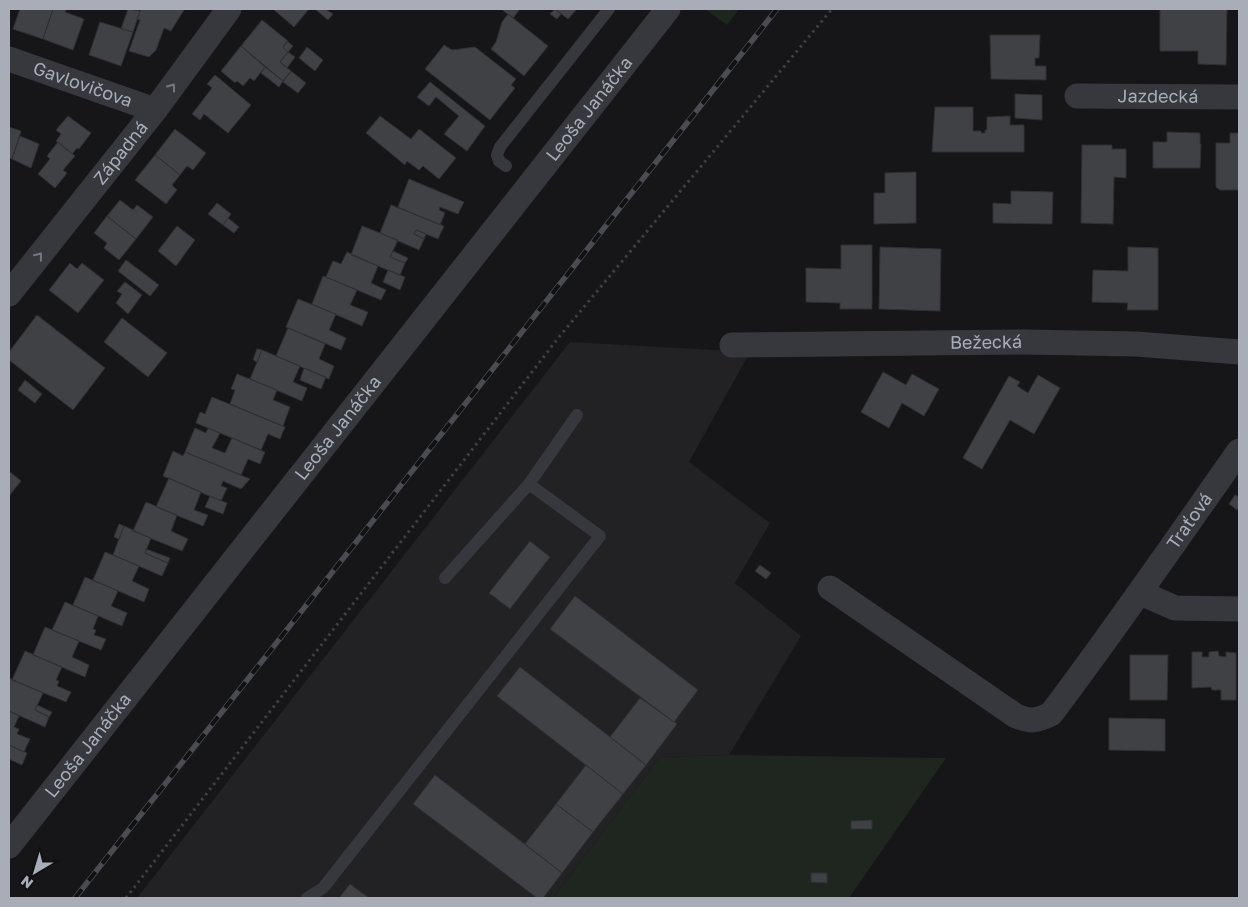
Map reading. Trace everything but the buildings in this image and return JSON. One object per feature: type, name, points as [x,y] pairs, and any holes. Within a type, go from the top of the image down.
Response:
[{"type":"street","name":"Západná","points":[[9,294],[155,110],[229,9]]},
{"type":"street","name":"Leoša Janáčka","points":[[9,846],[668,9]]},
{"type":"street","name":"Gavlovičova","points":[[9,58],[155,110]]},
{"type":"street","name":"Jazdecká","points":[[1077,96],[1239,97]]},
{"type":"street","name":"Bežecká","points":[[732,345],[1043,342],[1136,344],[1239,352]]},
{"type":"street","name":"Traťová","points":[[830,588],[1016,716],[1030,721],[1042,719],[1051,714],[1140,593],[1239,451]]},
{"type":"street","points":[[1140,593],[1175,608],[1239,609]]},
{"type":"lane","points":[[506,166],[497,155],[500,147],[609,9]]},
{"type":"lane","points":[[445,578],[529,484],[577,415]]},
{"type":"lane","points":[[307,898],[323,888],[600,536],[529,484]]},
{"type":"path","points":[[126,898],[559,338],[832,9]]},
{"type":"shaded area","points":[[705,9],[739,9],[727,25]]},
{"type":"shaded area","points":[[570,342],[750,352],[689,462],[770,523],[735,583],[801,636],[729,755],[660,757],[553,898],[137,898]]},
{"type":"shaded area","points":[[729,755],[946,758],[849,898],[553,898],[660,757]]},
{"type":"railway","points":[[75,898],[777,9]]}]
